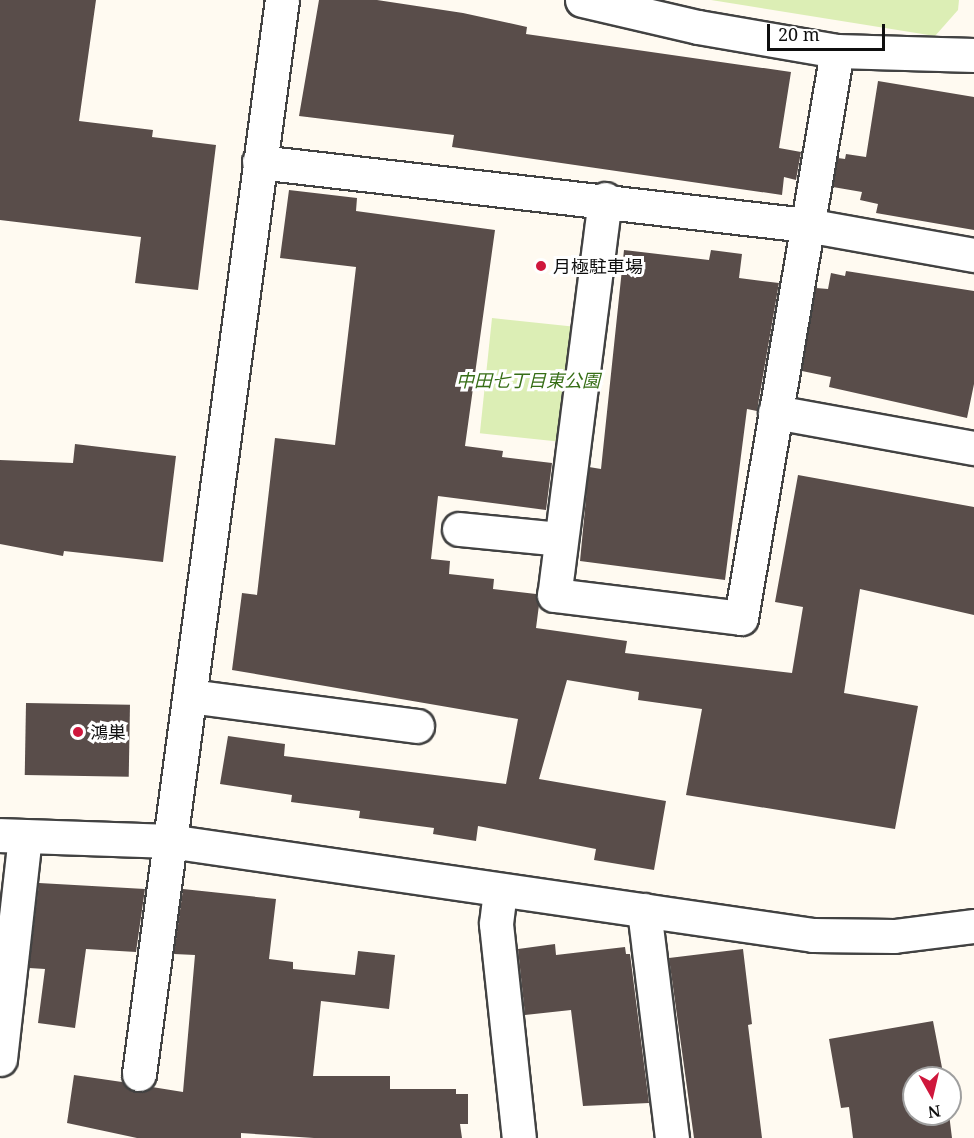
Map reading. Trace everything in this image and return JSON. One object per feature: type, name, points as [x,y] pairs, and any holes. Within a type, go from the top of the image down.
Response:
[{"type":"street","points":[[139,1074],[258,162],[282,0]]},
{"type":"street","points":[[582,0],[698,27],[837,51],[974,55]]},
{"type":"street","points":[[605,199],[554,595],[741,618],[837,51]]},
{"type":"street","points":[[258,162],[605,199],[806,225],[974,255]]},
{"type":"street","points":[[775,412],[974,448]]},
{"type":"street","points":[[459,529],[561,539]]},
{"type":"street","points":[[190,696],[417,726]]},
{"type":"street","points":[[0,1059],[13,836],[169,842],[389,871],[500,891],[813,935],[894,936],[974,926]]},
{"type":"street","points":[[500,891],[496,924],[519,1138]]},
{"type":"street","points":[[644,910],[672,1138]]},
{"type":"green space","points":[[711,0],[959,0],[958,10],[935,36]]},
{"type":"green space","name":"中田七丁目東公園","points":[[492,318],[575,327],[562,442],[480,433]]},
{"type":"building","points":[[0,0],[96,0],[79,121],[153,130],[152,137],[216,145],[198,290],[135,283],[141,237],[0,220]]},
{"type":"building","points":[[319,0],[377,0],[463,13],[527,27],[526,34],[791,72],[779,148],[801,152],[796,180],[784,177],[782,195],[452,147],[454,135],[299,116]]},
{"type":"building","points":[[878,81],[974,97],[974,230],[876,213],[878,204],[860,200],[862,192],[833,187],[838,158],[845,159],[846,154],[866,157]]},
{"type":"building","points":[[289,190],[357,198],[356,211],[495,230],[465,446],[503,451],[502,457],[552,463],[546,510],[438,496],[431,559],[450,561],[449,574],[494,579],[493,589],[536,594],[539,605],[536,628],[627,641],[625,653],[792,673],[803,607],[775,602],[798,475],[974,507],[974,615],[860,589],[844,693],[918,706],[895,829],[686,795],[702,709],[638,700],[639,692],[567,680],[539,779],[666,801],[654,870],[594,860],[596,849],[478,826],[476,841],[433,834],[434,828],[359,818],[360,811],[291,802],[292,795],[220,784],[228,736],[285,744],[284,756],[506,784],[518,719],[232,670],[242,593],[257,595],[275,438],[335,445],[356,267],[280,258]]},
{"type":"building","points":[[624,250],[709,260],[711,250],[742,254],[739,278],[779,283],[757,411],[747,409],[725,580],[580,561],[589,467],[601,469]]},
{"type":"building","points":[[846,271],[974,291],[974,384],[967,418],[829,387],[831,377],[802,371],[816,288],[828,289],[831,273],[845,276]]},
{"type":"building","points":[[75,444],[176,456],[163,562],[64,551],[63,556],[0,544],[0,460],[73,463]]},
{"type":"building","points":[[26,703],[130,705],[129,777],[25,775]]},
{"type":"building","points":[[39,883],[145,889],[136,952],[86,949],[75,1028],[38,1023],[45,969],[29,968]]},
{"type":"building","points":[[183,889],[276,899],[269,959],[293,962],[293,969],[355,975],[358,951],[395,955],[389,1009],[321,1001],[313,1076],[390,1076],[390,1089],[456,1089],[456,1094],[468,1094],[468,1124],[460,1124],[462,1138],[314,1138],[241,1133],[241,1138],[137,1138],[67,1123],[74,1075],[122,1082],[136,1092],[152,1087],[183,1092],[195,955],[174,954]]},
{"type":"building","points":[[555,944],[556,955],[625,947],[626,954],[630,954],[649,1103],[583,1106],[571,1010],[525,1015],[518,949]]},
{"type":"building","points":[[743,949],[752,1024],[748,1025],[762,1138],[694,1138],[669,958]]},
{"type":"building","points":[[933,1021],[942,1066],[902,1066],[902,1126],[950,1126],[952,1138],[853,1138],[849,1107],[841,1108],[829,1039]]},
{"type":"place","name":"月極駐車場","points":[[541,266]]},
{"type":"place","name":"鴻巣","points":[[78,732]]}]
